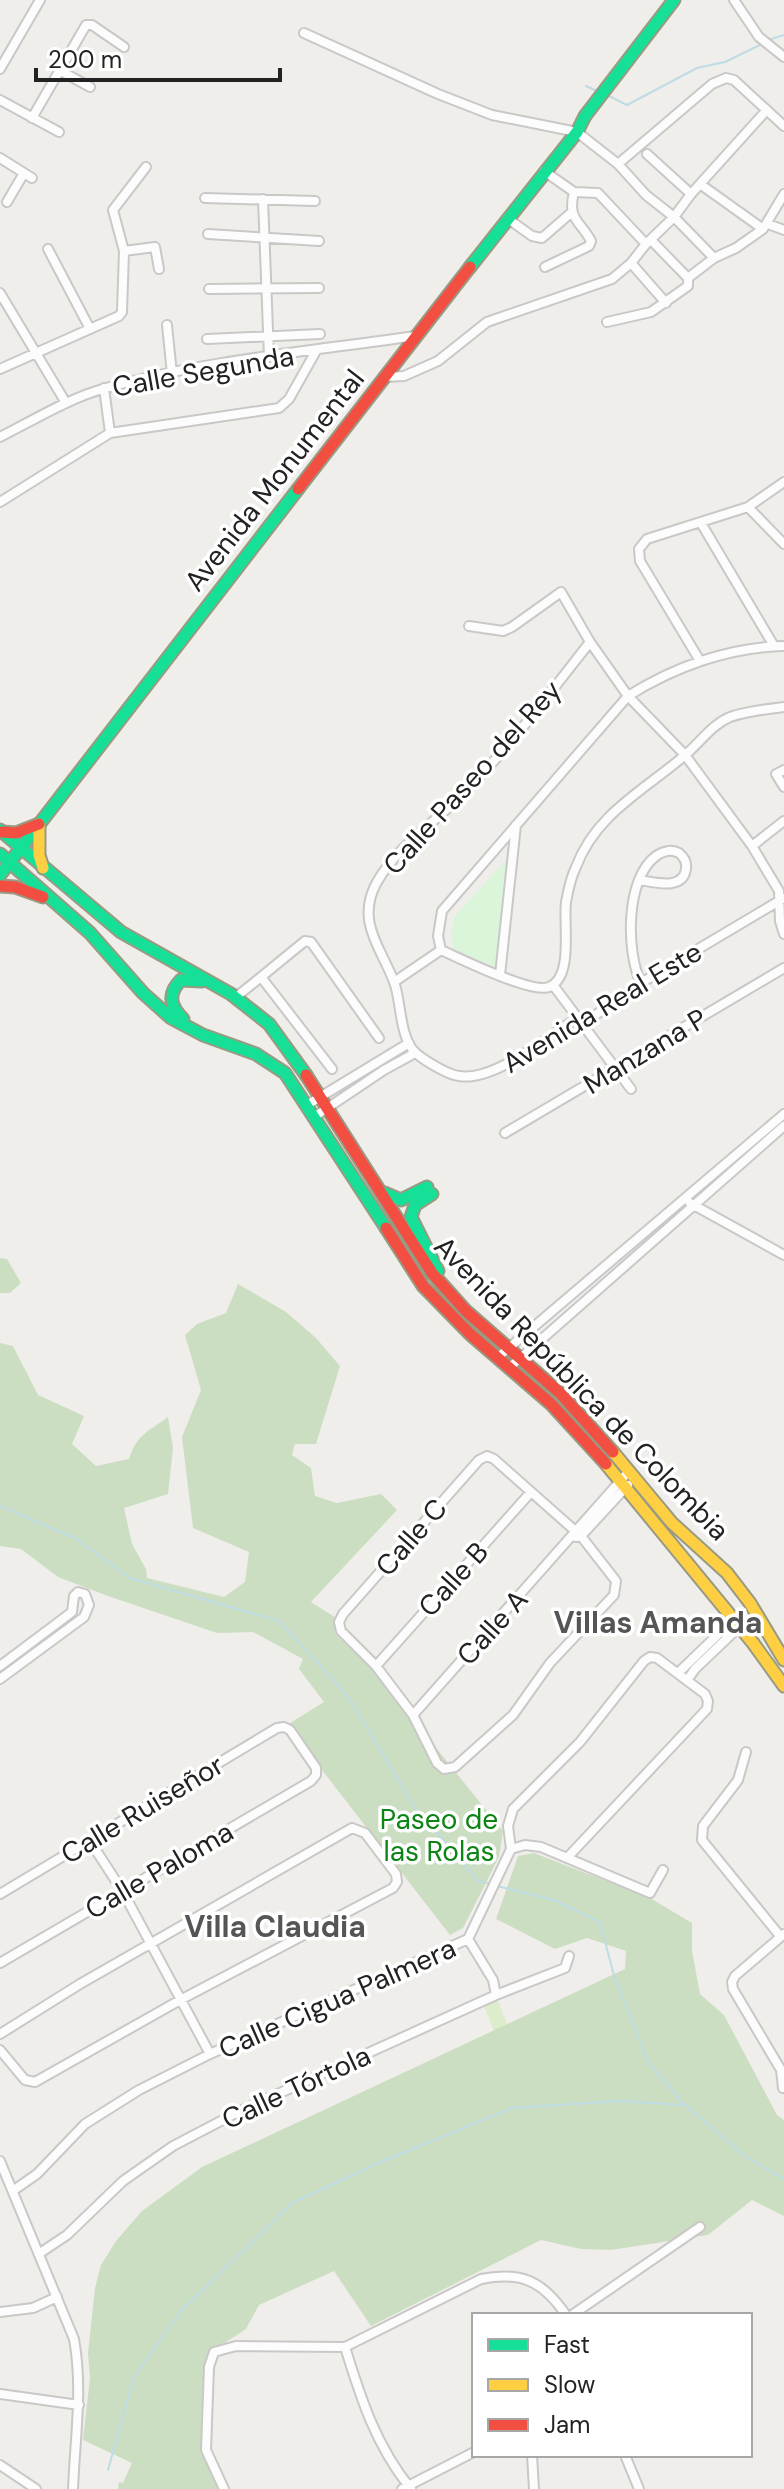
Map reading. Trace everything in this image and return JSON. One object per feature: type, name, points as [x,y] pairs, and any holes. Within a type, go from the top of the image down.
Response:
[{"type":"main road","name":"Avenida Monumental","points":[[0,875],[5,858],[20,848],[39,824],[415,336],[577,132],[585,116],[674,0]]},
{"type":"main road","points":[[1,831],[16,833],[39,824],[39,855],[44,868]]},
{"type":"main road","name":"Avenida República de Colombia","points":[[1,831],[132,940],[236,997],[269,1024],[324,1102],[418,1254],[466,1311],[510,1347],[581,1414],[698,1575],[784,1686]]},
{"type":"main road","name":"Avenida República de Colombia","points":[[5,858],[90,933],[157,1007],[171,1018],[203,1035],[270,1061],[285,1073],[423,1286],[452,1318],[570,1423],[715,1562],[750,1603],[784,1660]]},
{"type":"main road","points":[[0,886],[25,890],[53,902]]},
{"type":"main road","points":[[203,1035],[173,1008],[170,993],[181,980],[213,983]]},
{"type":"main road","points":[[367,1173],[395,1201],[429,1190],[414,1205],[410,1214],[451,1295]]},
{"type":"main road","points":[[698,1575],[713,1574],[717,1568],[715,1562]]},
{"type":"main road","points":[[719,1601],[722,1584],[733,1581]]},
{"type":"street","points":[[0,69],[40,0]]},
{"type":"street","points":[[734,0],[759,37],[784,57]]},
{"type":"street","points":[[32,118],[86,25],[92,25],[124,47]]},
{"type":"street","points":[[304,33],[492,115],[577,132],[618,164],[646,195],[674,217],[714,258]]},
{"type":"street","points":[[59,70],[90,87]]},
{"type":"street","points":[[618,164],[712,84],[726,78],[734,80],[765,112],[784,126]]},
{"type":"street","points":[[0,100],[59,132]]},
{"type":"street","points":[[385,377],[404,376],[438,361],[487,322],[612,279],[674,217],[765,112]]},
{"type":"street","points":[[647,154],[691,194]]},
{"type":"street","points":[[0,158],[28,176],[7,202]]},
{"type":"street","points":[[0,369],[122,312],[124,251],[113,210],[146,167]]},
{"type":"street","points":[[544,171],[574,192],[598,193],[688,278],[688,286],[651,312],[607,322]]},
{"type":"street","points":[[700,184],[766,227],[784,230]]},
{"type":"street","points":[[545,267],[589,246],[591,241],[576,223],[570,207],[574,192]]},
{"type":"street","points":[[688,278],[714,258],[736,248],[766,227],[784,194]]},
{"type":"street","points":[[205,198],[315,201]]},
{"type":"street","points":[[263,199],[269,357]]},
{"type":"street","points":[[507,218],[532,236],[542,238],[572,212]]},
{"type":"street","points":[[208,234],[319,241]]},
{"type":"street","points":[[124,251],[155,247],[159,269]]},
{"type":"street","points":[[48,249],[89,327]]},
{"type":"street","points":[[631,263],[666,303]]},
{"type":"street","points":[[209,289],[319,288]]},
{"type":"street","points":[[0,293],[66,403]]},
{"type":"street","points":[[167,325],[172,374]]},
{"type":"street","points":[[207,339],[320,334]]},
{"type":"street","name":"Calle Segunda","points":[[0,437],[66,403],[104,388],[269,357],[415,336]]},
{"type":"street","points":[[0,502],[110,433],[279,408],[289,399],[316,351]]},
{"type":"street","points":[[104,388],[110,433]]},
{"type":"street","points":[[700,661],[640,561],[639,549],[647,539],[748,507],[784,482]]},
{"type":"street","points":[[748,507],[784,544]]},
{"type":"street","points":[[441,950],[438,936],[442,911],[628,696],[660,677],[700,661],[779,646],[701,523]]},
{"type":"street","points":[[469,626],[503,631],[561,592],[590,642],[628,696],[685,755],[752,846],[779,891],[784,934]]},
{"type":"street","name":"Calle Paseo del Rey","points":[[415,1053],[409,1043],[394,982],[373,941],[369,911],[375,885],[389,863],[465,792],[514,737],[590,642]]},
{"type":"street","points":[[441,950],[526,985],[545,989],[553,985],[565,966],[566,902],[575,869],[592,835],[632,796],[685,755],[713,727],[729,718],[784,707]]},
{"type":"street","points":[[784,770],[776,774],[784,787]]},
{"type":"street","points":[[752,846],[784,821]]},
{"type":"street","points":[[500,975],[516,824]]},
{"type":"street","points":[[639,880],[675,883],[686,872],[686,862],[680,854],[671,850],[659,854],[647,864],[639,880],[633,905],[631,940],[634,968],[641,983]]},
{"type":"street","name":"Avenida Real Este","points":[[415,1053],[447,1073],[460,1077],[488,1074],[576,1019],[587,1021],[641,983],[782,900]]},
{"type":"street","points":[[236,997],[305,941],[311,942],[379,1038]]},
{"type":"street","points":[[394,982],[441,950]]},
{"type":"street","name":"Manzana P","points":[[505,1133],[784,968]]},
{"type":"street","points":[[261,977],[332,1069]]},
{"type":"street","points":[[553,985],[631,1089]]},
{"type":"street","points":[[314,1117],[324,1102],[409,1043]]},
{"type":"street","points":[[307,1105],[324,1102],[415,1053]]},
{"type":"street","points":[[497,1358],[784,1114]]},
{"type":"street","points":[[509,1368],[784,1126]]},
{"type":"street","points":[[774,1134],[784,1141]]},
{"type":"street","points":[[684,1199],[784,1255]]},
{"type":"street","name":"Calle C","points":[[376,1666],[341,1631],[339,1622],[343,1614],[479,1460],[487,1456],[494,1459],[531,1492]]},
{"type":"street","name":"Calle A","points":[[413,1715],[627,1479]]},
{"type":"street","points":[[376,1666],[413,1715],[437,1763],[444,1769],[455,1767],[513,1715],[550,1663],[617,1589],[616,1581],[531,1492]]},
{"type":"street","name":"Calle B","points":[[376,1666],[531,1492]]},
{"type":"street","points":[[0,1666],[72,1612],[74,1596],[78,1592],[85,1594],[89,1605],[84,1617],[0,1679]]},
{"type":"street","points":[[679,1672],[737,1623]]},
{"type":"street","points":[[567,1858],[707,1709],[705,1694],[688,1679],[737,1623]]},
{"type":"street","name":"Calle Cigua Palmera","points":[[14,2190],[37,2174],[85,2124],[139,2090],[210,2054],[468,1939],[511,1849],[508,1826],[513,1809],[580,1742],[644,1661],[650,1657],[657,1658],[688,1679]]},
{"type":"street","name":"Calle Paloma","points":[[0,1963],[311,1781],[316,1775],[316,1768],[290,1730],[284,1727]]},
{"type":"street","name":"Calle Ruiseñor","points":[[0,1894],[277,1728],[284,1727]]},
{"type":"street","points":[[746,1752],[734,1790],[703,1826],[702,1840],[782,1935],[735,1976],[732,1986],[781,2070],[783,2088]]},
{"type":"street","points":[[0,2034],[80,1984],[352,1828],[365,1833],[396,1874],[397,1882],[393,1888],[182,1999],[35,2082],[28,2081],[0,2050]]},
{"type":"street","points":[[90,1841],[123,1892],[210,2054]]},
{"type":"street","points":[[511,1849],[534,1845],[650,1893],[663,1870]]},
{"type":"street","points":[[468,1939],[493,1980],[496,1995]]},
{"type":"street","name":"Calle Tórtola","points":[[40,2253],[67,2235],[123,2181],[173,2146],[238,2112],[496,1995],[565,1968],[569,1956]]},
{"type":"street","points":[[0,2161],[74,2339],[79,2365],[79,2405],[73,2489]]},
{"type":"street","points":[[572,2313],[700,2227]]},
{"type":"street","points":[[224,2489],[206,2450],[208,2375],[214,2352],[236,2346],[345,2347],[481,2279],[506,2274],[527,2280],[546,2291],[567,2313]]},
{"type":"street","points":[[0,2312],[33,2308],[57,2297]]},
{"type":"street","points":[[345,2347],[374,2433],[407,2488],[472,2453]]},
{"type":"street","points":[[0,2394],[79,2405]]},
{"type":"street","points":[[532,2457],[534,2489]]},
{"type":"street","points":[[626,2457],[639,2489]]},
{"type":"street","points":[[0,2465],[36,2489]]},
{"type":"green space","points":[[507,859],[501,969],[453,950],[451,930],[455,916]]},
{"type":"green space","points":[[0,1258],[7,1259],[21,1283],[10,1293],[0,1293]]},
{"type":"green space","name":"Paseo de las Rolas","points":[[238,1284],[286,1312],[316,1338],[340,1366],[316,1444],[295,1444],[292,1455],[311,1468],[315,1496],[337,1503],[381,1494],[397,1510],[311,1602],[336,1618],[336,1635],[375,1672],[503,1831],[499,1857],[463,1928],[450,1935],[287,1725],[324,1702],[299,1669],[303,1659],[253,1632],[217,1633],[108,1596],[58,1577],[21,1549],[0,1546],[0,1343],[13,1346],[38,1395],[84,1416],[72,1444],[96,1466],[129,1459],[140,1438],[168,1417],[173,1448],[168,1494],[124,1508],[132,1544],[146,1569],[147,1578],[224,1597],[245,1582],[249,1552],[193,1528],[182,1437],[201,1390],[185,1335],[197,1324],[226,1313]]},
{"type":"green space","points":[[534,1853],[650,1898],[692,1923],[692,1951],[700,1994],[724,2015],[777,2115],[784,2120],[784,2216],[752,2200],[708,2235],[611,2250],[581,2249],[541,2240],[371,2326],[334,2271],[259,2305],[246,2329],[217,2348],[211,2438],[216,2473],[222,2489],[118,2489],[119,2482],[123,2483],[132,2463],[83,2440],[90,2378],[88,2353],[95,2288],[101,2265],[116,2241],[142,2211],[202,2167],[625,1969],[626,1951],[587,1938],[555,1949],[496,1919],[518,1856]]},
{"type":"green space","points":[[496,1995],[509,2029],[495,2034],[482,2001]]},
{"type":"waterway","points":[[768,40],[784,35]]},
{"type":"waterway","points":[[605,94],[627,105],[697,68],[725,62],[762,44]]},
{"type":"waterway","points":[[586,86],[599,92]]},
{"type":"waterway","points":[[0,1506],[75,1538],[130,1578],[279,1621],[347,1695],[414,1806],[478,1881],[491,1884]]},
{"type":"waterway","points":[[497,1886],[554,1900],[600,1922],[613,1972],[648,2062],[685,2105],[746,2157],[784,2179]]},
{"type":"waterway","points":[[108,2470],[134,2377],[181,2311],[292,2203],[376,2164],[512,2108],[619,2101],[685,2105]]},
{"type":"traffic: fast","points":[[470,267],[577,132],[585,116],[674,0]]},
{"type":"traffic: fast","points":[[0,875],[298,489]]},
{"type":"traffic: fast","points":[[0,830],[121,932],[231,994],[269,1024],[306,1075]]},
{"type":"traffic: fast","points":[[0,854],[90,933],[143,993],[171,1018],[203,1035],[256,1054],[285,1073],[386,1228]]},
{"type":"traffic: fast","points":[[183,1019],[173,1005],[174,990],[181,980],[202,981]]},
{"type":"traffic: fast","points":[[385,1193],[401,1200],[427,1187]]},
{"type":"traffic: fast","points":[[432,1194],[415,1205],[411,1217],[438,1271]]},
{"type":"traffic: slow","points":[[39,824],[39,855],[43,868]]},
{"type":"traffic: slow","points":[[613,1452],[672,1523],[727,1573],[750,1603],[784,1660]]},
{"type":"traffic: slow","points":[[606,1464],[753,1643],[784,1686]]},
{"type":"traffic: jam","points":[[298,489],[470,267]]},
{"type":"traffic: jam","points":[[2,832],[16,833],[39,824]]},
{"type":"traffic: jam","points":[[0,886],[15,887],[43,897]]},
{"type":"traffic: jam","points":[[306,1075],[432,1273],[466,1311],[560,1393],[613,1452]]},
{"type":"traffic: jam","points":[[386,1228],[423,1286],[470,1334],[551,1404],[606,1464]]},
{"type":"district","name":"Villas Amanda","points":[[658,1623]]},
{"type":"district","name":"Villa Claudia","points":[[275,1927]]}]
